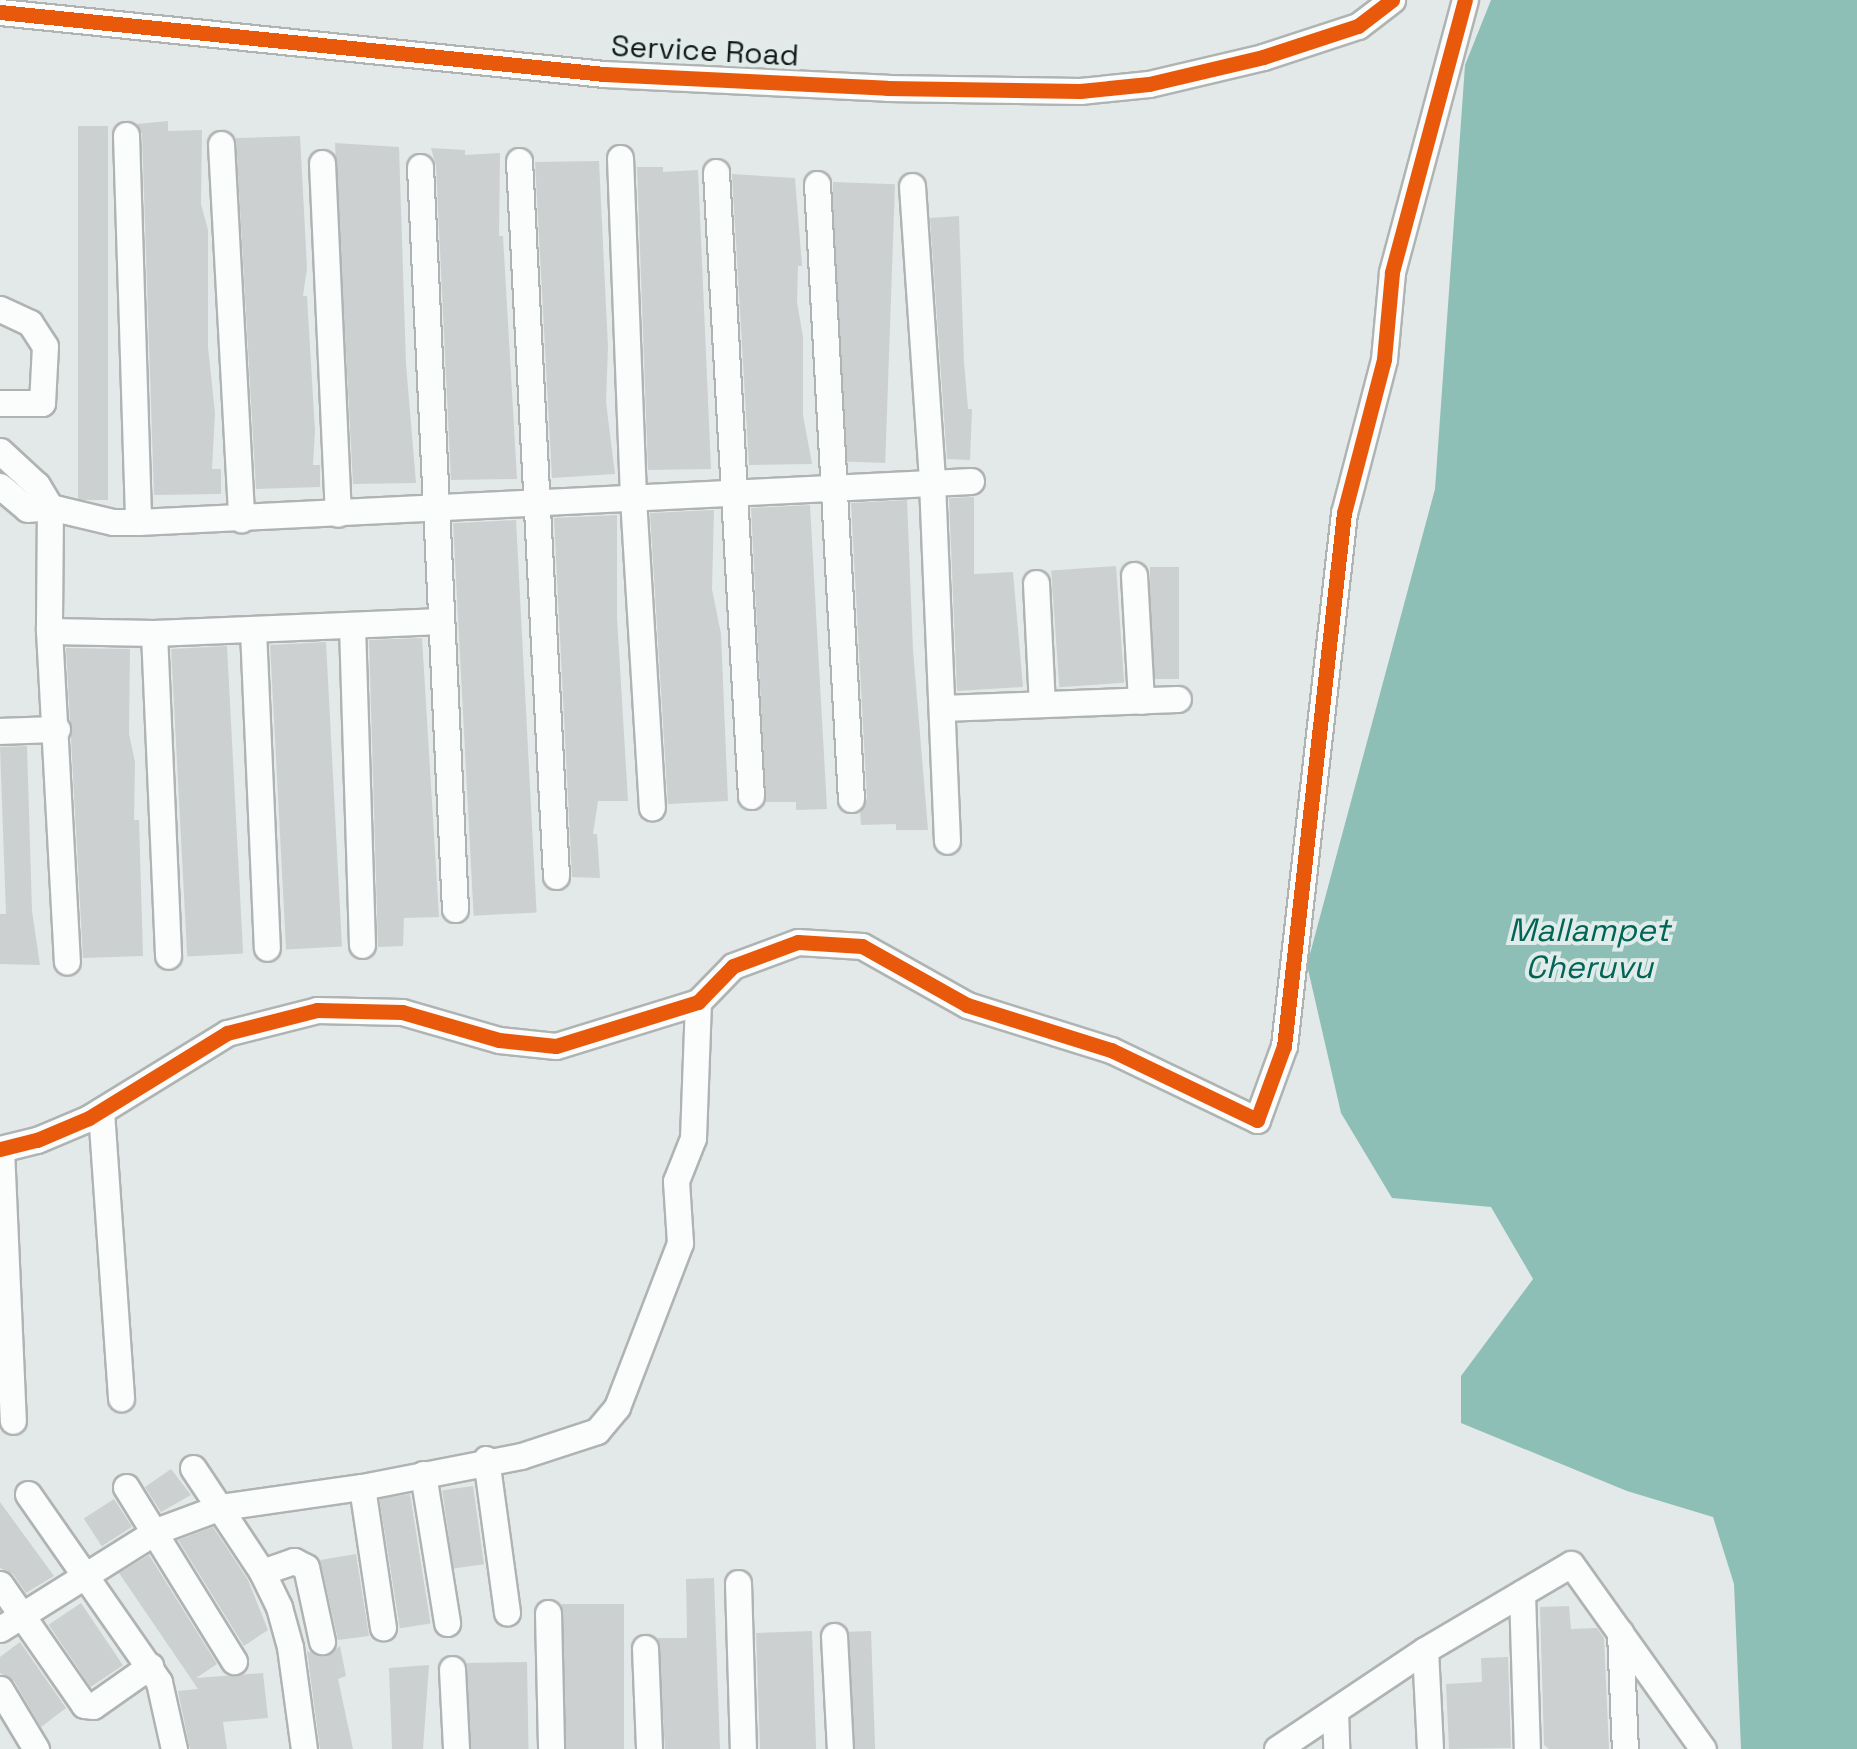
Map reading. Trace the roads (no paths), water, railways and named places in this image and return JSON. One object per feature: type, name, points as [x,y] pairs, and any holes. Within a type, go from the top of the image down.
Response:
[{"type":"street","name":"Service Road","points":[[0,12],[604,74],[887,88],[1080,90],[1149,84],[1263,57],[1358,26],[1392,0]]},
{"type":"street","points":[[13,1421],[0,1149],[37,1140],[101,1110],[226,1033],[316,1010],[402,1012],[499,1040],[556,1046],[698,1002],[734,966],[798,942],[862,946],[968,1005],[1111,1050],[1257,1120],[1284,1046],[1344,513],[1384,359],[1392,272],[1465,0]]},
{"type":"street","points":[[126,134],[138,522]]},
{"type":"street","points":[[221,144],[241,519]]},
{"type":"street","points":[[620,158],[633,498],[652,808]]},
{"type":"street","points":[[519,161],[540,503],[556,876]]},
{"type":"street","points":[[322,163],[338,514]]},
{"type":"street","points":[[420,167],[454,909]]},
{"type":"street","points":[[716,172],[751,796]]},
{"type":"street","points":[[817,184],[850,799]]},
{"type":"street","points":[[912,186],[932,483],[947,841]]},
{"type":"street","points":[[0,308],[30,323],[44,346],[42,403],[0,403]]},
{"type":"street","points":[[0,451],[36,485],[50,507],[49,631],[66,962]]},
{"type":"street","points":[[0,486],[27,509],[50,507],[113,522],[138,522],[971,481]]},
{"type":"street","points":[[1134,575],[1140,701]]},
{"type":"street","points":[[1036,582],[1042,704]]},
{"type":"street","points":[[49,631],[154,633],[441,622]]},
{"type":"street","points":[[352,626],[362,945]]},
{"type":"street","points":[[253,630],[267,948]]},
{"type":"street","points":[[154,633],[168,956]]},
{"type":"street","points":[[942,708],[1178,700]]},
{"type":"street","points":[[0,731],[57,729]]},
{"type":"street","points":[[0,1630],[156,1531],[221,1507],[362,1488],[556,1447],[597,1431],[617,1408],[680,1243],[676,1181],[693,1138],[698,1002]]},
{"type":"street","points":[[101,1110],[120,1398]]},
{"type":"street","points":[[486,1459],[508,1612]]},
{"type":"street","points":[[193,1468],[262,1572],[279,1607],[290,1647],[304,1749]]},
{"type":"street","points":[[423,1474],[447,1623]]},
{"type":"street","points":[[126,1487],[234,1661]]},
{"type":"street","points":[[362,1488],[383,1627]]},
{"type":"street","points":[[28,1494],[150,1666],[159,1682],[174,1749]]},
{"type":"street","points":[[262,1572],[294,1560],[306,1567],[322,1641]]},
{"type":"street","points":[[1278,1749],[1425,1650],[1572,1564],[1703,1749]]},
{"type":"street","points":[[738,1583],[743,1749]]},
{"type":"street","points":[[0,1584],[88,1707],[150,1666]]},
{"type":"street","points":[[1522,1592],[1527,1749]]},
{"type":"street","points":[[548,1613],[551,1749]]},
{"type":"street","points":[[1620,1632],[1625,1749]]},
{"type":"street","points":[[834,1636],[840,1749]]},
{"type":"street","points":[[645,1648],[649,1749]]},
{"type":"street","points":[[1425,1650],[1430,1749]]},
{"type":"street","points":[[452,1670],[456,1749]]},
{"type":"street","points":[[0,1688],[36,1749]]},
{"type":"street","points":[[1334,1711],[1336,1749]]},
{"type":"water","name":"Mallampet Cheruvu","points":[[1491,0],[1857,0],[1857,1749],[1741,1749],[1734,1584],[1713,1517],[1627,1491],[1461,1423],[1461,1376],[1533,1279],[1491,1207],[1392,1198],[1341,1113],[1307,965],[1435,489],[1465,65]]}]
